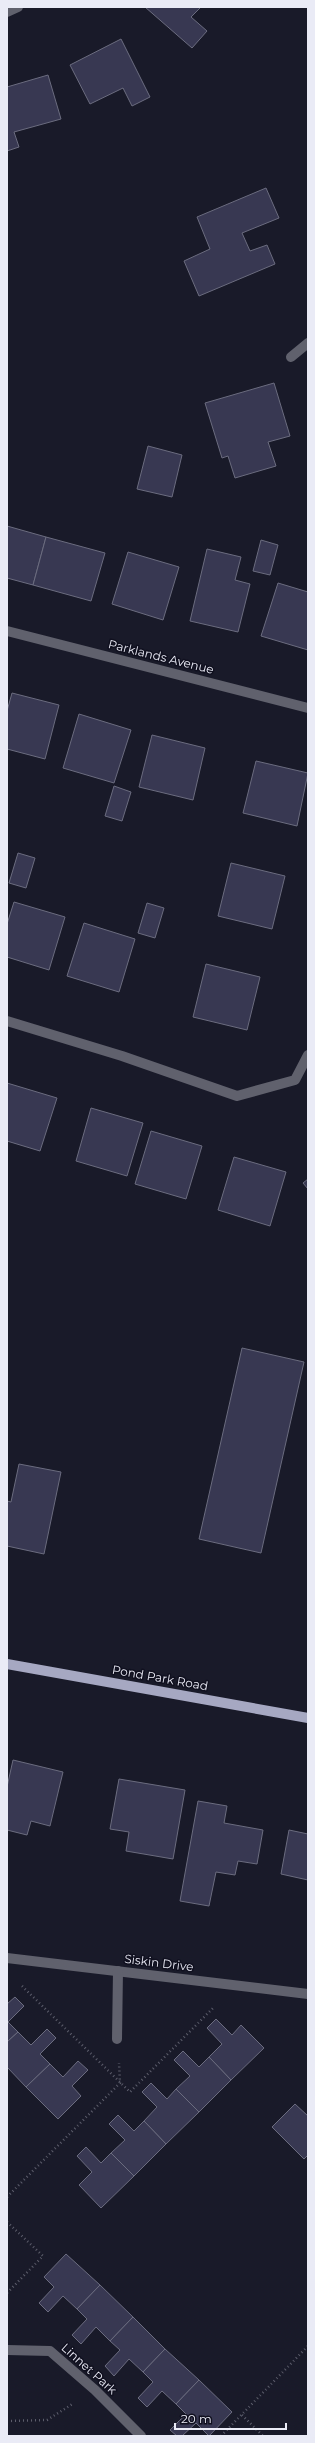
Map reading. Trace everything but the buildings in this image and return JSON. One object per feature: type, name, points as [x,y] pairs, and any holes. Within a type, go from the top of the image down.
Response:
[{"type":"main road","name":"Pond Park Road","points":[[7,1664],[308,1718]]},
{"type":"street","points":[[7,12],[18,7]]},
{"type":"street","points":[[291,357],[308,343]]},
{"type":"street","name":"Parklands Avenue","points":[[7,631],[308,708]]},
{"type":"street","points":[[7,1021],[122,1056],[237,1096],[295,1080],[308,1055]]},
{"type":"street","name":"Siskin Drive","points":[[7,1958],[308,1994]]},
{"type":"street","points":[[117,2039],[118,1971]]},
{"type":"street","name":"Linnet Park","points":[[7,2350],[50,2351],[94,2390],[141,2436]]},
{"type":"path","points":[[7,2197],[120,2083],[117,2039]]},
{"type":"path","points":[[7,2222],[42,2256],[7,2293]]},
{"type":"path","points":[[221,2436],[308,2346]]},
{"type":"path","points":[[7,2421],[47,2420],[94,2390]]},
{"type":"path","points":[[242,2415],[263,2436]]}]
